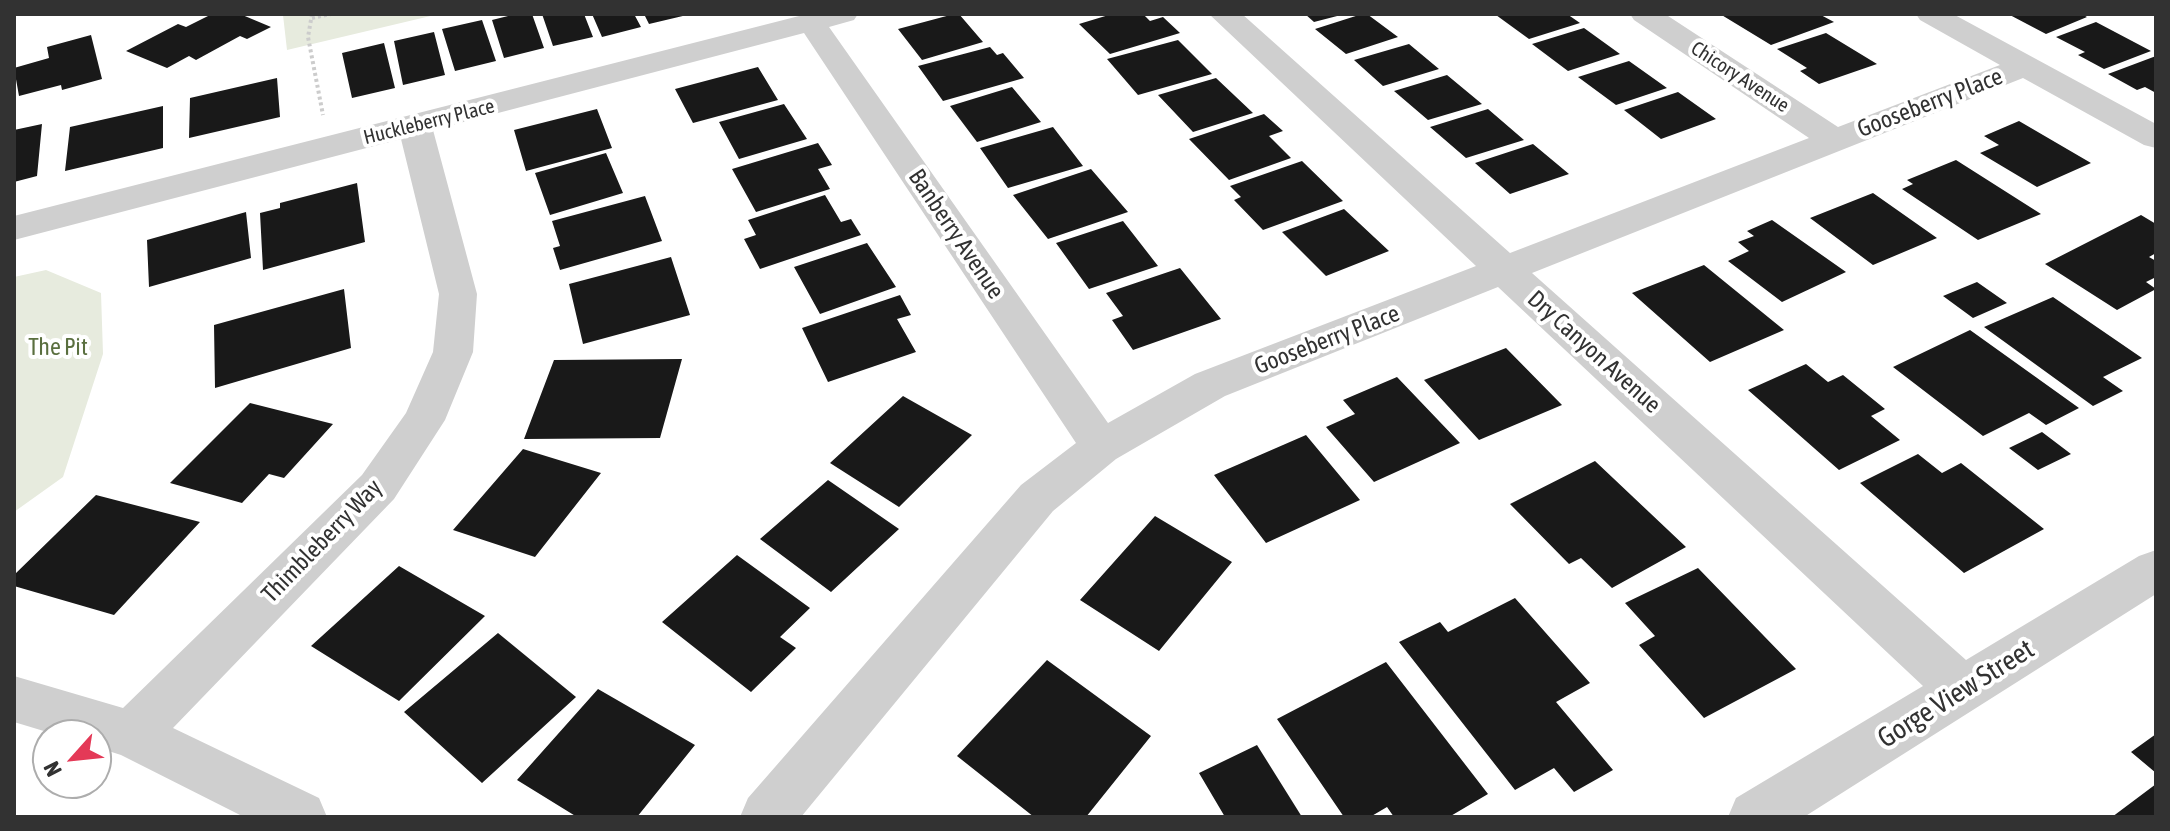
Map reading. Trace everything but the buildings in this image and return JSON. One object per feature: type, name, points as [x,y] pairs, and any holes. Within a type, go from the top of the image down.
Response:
[{"type":"street","name":"Dry Canyon Avenue","points":[[1224,14],[1963,690]]},
{"type":"street","name":"Chicory Avenue","points":[[1645,14],[1835,140]]},
{"type":"street","points":[[1931,14],[2156,138]]},
{"type":"street","name":"Huckleberry Place","points":[[14,228],[827,18]]},
{"type":"street","name":"Banberry Avenue","points":[[827,18],[1101,447]]},
{"type":"street","name":"Gooseberry Place","points":[[767,817],[1037,498],[1101,447],[1210,385],[2025,66]]},
{"type":"street","name":"Thimbleberry Way","points":[[132,734],[378,487],[424,420],[453,352],[458,294],[415,126]]},
{"type":"street","name":"Gorge View Street","points":[[1755,817],[2156,570]]},
{"type":"street","points":[[14,699],[132,734],[300,817]]},
{"type":"path","points":[[329,148],[308,37],[312,16],[331,14]]},
{"type":"green space","points":[[270,14],[439,14],[287,50],[283,15]]},
{"type":"green space","name":"The Pit","points":[[46,270],[101,293],[103,354],[63,477],[14,512],[14,277]]}]
